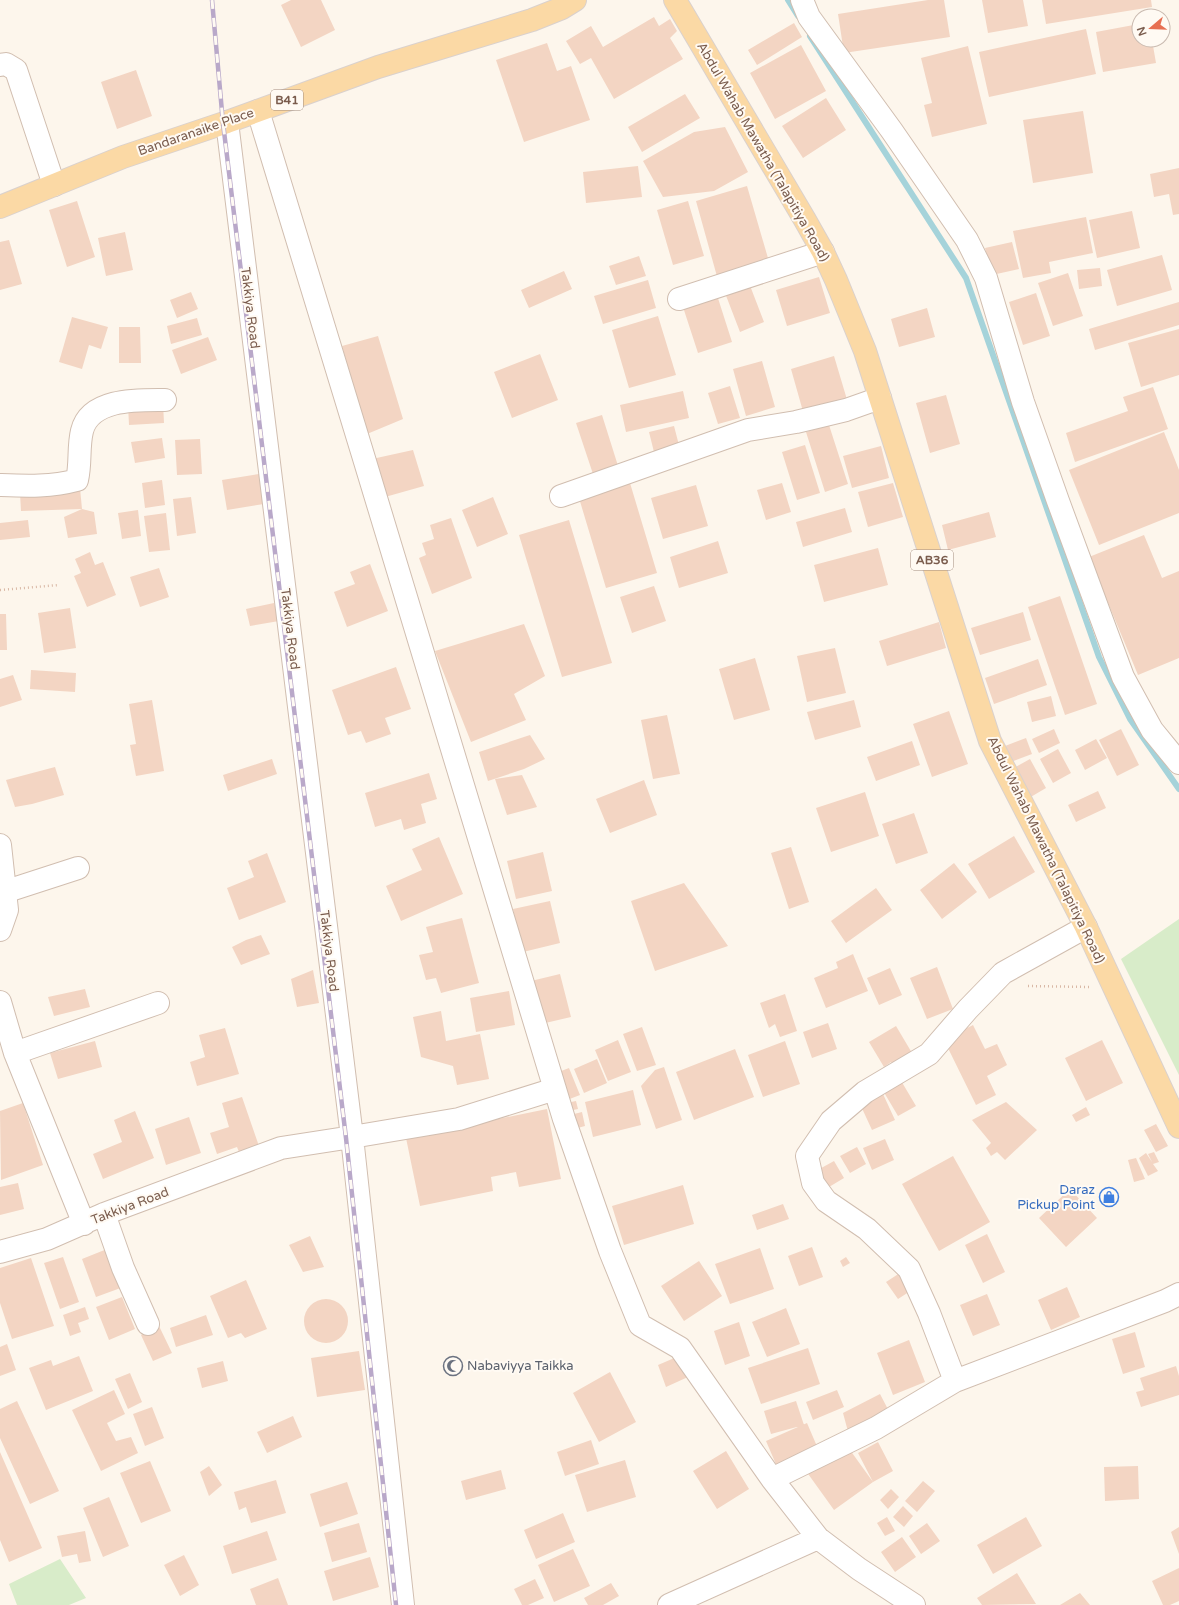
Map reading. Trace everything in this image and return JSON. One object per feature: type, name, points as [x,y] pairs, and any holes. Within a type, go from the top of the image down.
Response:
[{"type":"main road","name":"Bandaranaike Place","points":[[0,207],[123,157],[227,122],[378,67],[532,20],[562,8],[575,0]]},
{"type":"main road","name":"Abdul Wahab Mawatha (Talapitiya Road)","points":[[675,0],[823,252],[852,317],[865,351],[990,740],[1086,927],[1179,1127]]},
{"type":"street","points":[[802,0],[809,17],[935,192],[970,246],[986,278],[1026,409],[1060,509],[1123,677],[1152,730],[1179,763]]},
{"type":"street","points":[[0,65],[6,64],[16,70],[54,185]]},
{"type":"street","points":[[258,111],[364,455],[555,1089],[610,1251],[640,1324],[680,1348],[772,1478],[818,1538],[859,1569],[914,1605]]},
{"type":"street","name":"Takkiya Road","points":[[227,122],[352,1137]]},
{"type":"street","points":[[679,299],[823,252]]},
{"type":"street","points":[[561,496],[748,430],[796,422],[846,410],[880,398]]},
{"type":"street","points":[[0,485],[40,487],[77,480],[80,469],[82,431],[88,417],[100,409],[128,400],[165,400]]},
{"type":"street","points":[[0,845],[7,910],[0,930]]},
{"type":"street","points":[[4,892],[78,868]]},
{"type":"street","points":[[955,1381],[929,1313],[909,1268],[867,1229],[826,1201],[813,1183],[807,1156],[831,1121],[865,1092],[929,1054],[968,1008],[1003,973],[1086,927]]},
{"type":"street","points":[[0,1002],[15,1053],[84,1224]]},
{"type":"street","points":[[15,1053],[158,1003]]},
{"type":"street","name":"Takkiya Road","points":[[0,1252],[47,1239],[104,1214],[281,1148],[459,1119],[555,1089]]},
{"type":"street","points":[[352,1137],[403,1605]]},
{"type":"street","points":[[104,1214],[123,1268],[148,1324]]},
{"type":"street","points":[[772,1478],[876,1428],[955,1381],[1165,1301],[1179,1294]]},
{"type":"street","points":[[669,1605],[818,1538]]},
{"type":"path","points":[[0,590],[59,585]]},
{"type":"path","points":[[991,985],[1113,987]]},
{"type":"green space","points":[[1179,919],[1179,1075],[1121,959]]},
{"type":"green space","points":[[60,1559],[86,1598],[69,1605],[17,1605],[9,1584]]},
{"type":"building","points":[[291,0],[321,0],[335,30],[301,47],[281,5]]},
{"type":"building","points":[[928,0],[944,0],[950,37],[844,53],[838,14]]},
{"type":"building","points":[[982,0],[1023,0],[1028,26],[988,33]]},
{"type":"building","points":[[1042,0],[1151,0],[1152,7],[1131,8],[1131,10],[1046,24]]},
{"type":"building","points":[[654,17],[659,26],[670,19],[677,31],[670,38],[683,59],[614,99],[591,58],[580,64],[566,41],[591,26],[603,47]]},
{"type":"building","points":[[794,23],[802,37],[757,65],[748,50]]},
{"type":"building","points":[[1131,25],[1131,48],[1153,48],[1156,63],[1103,72],[1096,32]]},
{"type":"building","points":[[1086,29],[1096,74],[989,97],[979,52]]},
{"type":"building","points":[[547,43],[557,71],[571,66],[590,120],[524,142],[496,60]]},
{"type":"building","points":[[801,45],[826,91],[775,119],[750,73]]},
{"type":"building","points":[[968,46],[987,124],[932,137],[924,105],[932,103],[921,58]]},
{"type":"building","points":[[136,70],[152,116],[117,129],[101,82]]},
{"type":"building","points":[[685,94],[700,118],[642,152],[628,127]]},
{"type":"building","points":[[826,98],[846,130],[803,158],[782,126]]},
{"type":"building","points":[[1083,111],[1093,173],[1033,183],[1023,120]]},
{"type":"building","points":[[725,127],[748,172],[714,191],[663,197],[643,161],[694,132]]},
{"type":"building","points":[[638,166],[642,197],[586,203],[583,172]]},
{"type":"building","points":[[1179,168],[1179,214],[1173,215],[1169,194],[1154,197],[1150,174]]},
{"type":"building","points":[[747,186],[770,265],[718,280],[696,201]]},
{"type":"building","points":[[77,201],[95,257],[67,267],[49,210]]},
{"type":"building","points":[[688,201],[704,256],[673,265],[657,210]]},
{"type":"building","points":[[1132,211],[1140,248],[1097,258],[1089,220]]},
{"type":"building","points":[[1086,217],[1093,253],[1049,262],[1051,273],[1023,278],[1013,231]]},
{"type":"building","points":[[125,232],[133,270],[106,276],[98,238]]},
{"type":"building","points":[[9,240],[22,284],[0,290],[0,242]]},
{"type":"building","points":[[1012,242],[1019,269],[992,275],[985,248]]},
{"type":"building","points":[[1162,255],[1172,290],[1117,306],[1107,270]]},
{"type":"building","points":[[639,256],[646,276],[616,285],[609,266]]},
{"type":"building","points":[[1100,268],[1102,286],[1079,289],[1077,270]]},
{"type":"building","points":[[564,271],[572,289],[529,308],[521,290]]},
{"type":"building","points":[[1068,273],[1083,316],[1053,326],[1038,283]]},
{"type":"building","points":[[819,277],[830,313],[787,326],[776,290]]},
{"type":"building","points":[[648,280],[656,308],[603,324],[594,296]]},
{"type":"building","points":[[749,283],[764,322],[740,332],[725,293]]},
{"type":"building","points":[[191,292],[198,309],[177,318],[170,300]]},
{"type":"building","points":[[716,292],[732,342],[698,353],[682,304]]},
{"type":"building","points":[[1036,293],[1050,336],[1023,345],[1009,302]]},
{"type":"building","points":[[1179,302],[1179,325],[1095,350],[1089,329]]},
{"type":"building","points":[[927,308],[935,337],[899,347],[891,319]]},
{"type":"building","points":[[658,316],[676,375],[629,388],[612,330]]},
{"type":"building","points":[[72,317],[108,327],[101,349],[89,345],[82,369],[59,362]]},
{"type":"building","points":[[197,318],[202,335],[171,344],[167,326]]},
{"type":"building","points":[[119,327],[140,327],[141,363],[119,363]]},
{"type":"building","points":[[1179,329],[1179,375],[1141,387],[1128,343]]},
{"type":"building","points":[[378,336],[403,419],[367,434],[342,346]]},
{"type":"building","points":[[208,337],[217,360],[181,374],[172,350]]},
{"type":"building","points":[[540,354],[558,400],[512,418],[494,372]]},
{"type":"building","points":[[834,356],[848,403],[804,415],[791,369]]},
{"type":"building","points":[[762,361],[775,407],[746,416],[733,369]]},
{"type":"building","points":[[730,386],[740,418],[718,424],[708,393]]},
{"type":"building","points":[[1153,387],[1168,429],[1075,462],[1066,433],[1128,411],[1123,397]]},
{"type":"building","points":[[683,391],[689,418],[626,432],[620,405]]},
{"type":"building","points":[[946,395],[960,444],[930,453],[916,403]]},
{"type":"building","points":[[163,403],[164,423],[129,425],[128,405]]},
{"type":"building","points":[[602,415],[619,469],[594,477],[576,423]]},
{"type":"building","points":[[829,425],[848,484],[825,492],[806,432]]},
{"type":"building","points":[[674,426],[680,449],[655,456],[649,432]]},
{"type":"building","points":[[1164,432],[1179,470],[1179,513],[1099,545],[1069,470]]},
{"type":"building","points":[[162,438],[165,458],[135,463],[131,442]]},
{"type":"building","points":[[200,439],[202,474],[177,475],[175,440]]},
{"type":"building","points":[[805,445],[820,493],[797,500],[782,452]]},
{"type":"building","points":[[881,446],[889,478],[852,488],[843,456]]},
{"type":"building","points":[[413,450],[424,486],[385,497],[372,459]]},
{"type":"building","points":[[259,474],[264,504],[227,510],[222,480]]},
{"type":"building","points":[[162,480],[165,505],[145,508],[142,483]]},
{"type":"building","points":[[630,483],[657,573],[606,588],[579,498]]},
{"type":"building","points":[[782,483],[791,512],[766,520],[757,490]]},
{"type":"building","points":[[893,483],[903,517],[868,527],[858,492]]},
{"type":"building","points":[[696,485],[708,526],[663,539],[651,498]]},
{"type":"building","points":[[80,488],[82,509],[21,511],[20,493]]},
{"type":"building","points":[[191,497],[196,533],[177,536],[173,499]]},
{"type":"building","points":[[493,497],[508,534],[477,547],[462,510]]},
{"type":"building","points":[[845,508],[852,532],[803,547],[796,522]]},
{"type":"building","points":[[82,509],[94,512],[97,534],[68,538],[64,517]]},
{"type":"building","points":[[138,510],[141,536],[122,539],[118,513]]},
{"type":"building","points":[[989,512],[996,537],[948,550],[942,525]]},
{"type":"building","points":[[166,513],[170,550],[149,552],[144,516]]},
{"type":"building","points":[[451,518],[472,578],[432,594],[419,558],[426,555],[422,543],[434,539],[430,525]]},
{"type":"building","points":[[28,520],[30,537],[0,540],[0,523]]},
{"type":"building","points":[[569,520],[612,663],[562,677],[519,535]]},
{"type":"building","points":[[1144,535],[1162,578],[1179,571],[1179,658],[1138,675],[1089,557]]},
{"type":"building","points":[[718,541],[728,573],[679,588],[670,557]]},
{"type":"building","points":[[878,548],[888,585],[824,602],[814,565]]},
{"type":"building","points":[[90,552],[95,565],[103,562],[116,595],[87,607],[74,576],[81,573],[75,559]]},
{"type":"building","points":[[370,564],[388,611],[347,627],[334,592],[355,584],[350,572]]},
{"type":"building","points":[[159,568],[169,597],[140,607],[130,577]]},
{"type":"building","points":[[654,586],[666,621],[632,633],[620,597]]},
{"type":"building","points":[[1060,596],[1097,704],[1065,715],[1028,607]]},
{"type":"building","points":[[274,603],[279,621],[250,626],[246,609]]},
{"type":"building","points":[[70,608],[76,648],[44,653],[38,613]]},
{"type":"building","points":[[1023,612],[1031,640],[980,655],[971,628]]},
{"type":"building","points":[[0,614],[6,614],[7,650],[0,650]]},
{"type":"building","points":[[939,622],[946,648],[887,666],[879,641]]},
{"type":"building","points":[[524,624],[545,676],[514,694],[526,720],[471,742],[435,651]]},
{"type":"building","points":[[835,648],[846,693],[807,702],[797,656]]},
{"type":"building","points":[[755,658],[770,710],[734,720],[719,669]]},
{"type":"building","points":[[1038,659],[1047,685],[994,704],[985,678]]},
{"type":"building","points":[[396,667],[411,709],[385,718],[391,734],[366,743],[361,731],[348,735],[332,690]]},
{"type":"building","points":[[31,670],[76,673],[75,692],[30,689]]},
{"type":"building","points":[[13,675],[22,700],[0,707],[0,679]]},
{"type":"building","points":[[1051,696],[1056,716],[1032,722],[1027,702]]},
{"type":"building","points":[[152,700],[164,771],[136,776],[130,745],[136,744],[129,704]]},
{"type":"building","points":[[854,700],[861,727],[815,740],[807,712]]},
{"type":"building","points":[[949,711],[968,764],[932,777],[913,724]]},
{"type":"building","points":[[667,715],[680,774],[653,779],[641,720]]},
{"type":"building","points":[[1054,729],[1060,743],[1039,753],[1032,739]]},
{"type":"building","points":[[1121,729],[1139,765],[1117,776],[1099,740]]},
{"type":"building","points":[[530,735],[545,759],[524,769],[488,781],[479,752]]},
{"type":"building","points":[[1026,738],[1032,754],[1011,762],[1005,746]]},
{"type":"building","points":[[1096,739],[1107,758],[1085,770],[1075,750]]},
{"type":"building","points":[[912,741],[920,765],[876,781],[867,757]]},
{"type":"building","points":[[1058,749],[1071,773],[1053,783],[1040,759]]},
{"type":"building","points":[[272,759],[277,774],[228,791],[223,775]]},
{"type":"building","points":[[1030,759],[1046,788],[1029,798],[1012,769]]},
{"type":"building","points":[[55,767],[64,795],[15,807],[6,780]]},
{"type":"building","points":[[429,773],[437,799],[421,804],[426,823],[404,830],[401,819],[375,827],[365,793]]},
{"type":"building","points":[[522,775],[537,807],[507,815],[495,779]]},
{"type":"building","points":[[644,780],[657,815],[610,833],[596,799]]},
{"type":"building","points":[[1098,791],[1106,808],[1076,822],[1068,805]]},
{"type":"building","points":[[865,792],[879,836],[831,852],[816,808]]},
{"type":"building","points":[[914,813],[928,853],[896,864],[882,824]]},
{"type":"building","points":[[1014,836],[1035,872],[989,899],[968,864]]},
{"type":"building","points":[[439,837],[463,894],[401,921],[386,886],[422,870],[412,849]]},
{"type":"building","points":[[791,847],[809,902],[789,909],[771,853]]},
{"type":"building","points":[[543,852],[552,891],[516,899],[507,861]]},
{"type":"building","points":[[267,853],[286,902],[239,920],[227,888],[254,877],[248,861]]},
{"type":"building","points":[[954,863],[977,892],[942,919],[920,890]]},
{"type":"building","points":[[684,883],[728,946],[655,971],[631,901]]},
{"type":"building","points":[[876,888],[892,910],[846,943],[831,921]]},
{"type":"building","points":[[550,901],[560,943],[523,952],[513,909]]},
{"type":"building","points":[[462,918],[479,983],[441,993],[436,978],[426,980],[419,955],[433,952],[426,927]]},
{"type":"building","points":[[261,935],[270,954],[241,965],[232,947]]},
{"type":"building","points":[[853,954],[868,991],[826,1008],[814,978],[838,968],[836,962]]},
{"type":"building","points":[[937,967],[953,1009],[927,1019],[910,978]]},
{"type":"building","points":[[890,968],[902,995],[879,1005],[867,978]]},
{"type":"building","points":[[313,970],[319,1003],[297,1007],[291,979]]},
{"type":"building","points":[[560,974],[571,1017],[541,1024],[531,981]]},
{"type":"building","points":[[85,989],[90,1007],[54,1016],[48,997]]},
{"type":"building","points":[[509,991],[515,1025],[476,1032],[470,998]]},
{"type":"building","points":[[785,994],[797,1031],[780,1037],[775,1024],[769,1028],[760,1003]]},
{"type":"building","points":[[441,1011],[446,1041],[480,1034],[489,1079],[457,1085],[453,1066],[421,1057],[413,1017]]},
{"type":"building","points":[[828,1023],[837,1049],[812,1058],[803,1032]]},
{"type":"building","points":[[973,1025],[985,1049],[997,1044],[1007,1065],[987,1076],[996,1095],[976,1105],[944,1040]]},
{"type":"building","points":[[896,1026],[915,1058],[896,1069],[891,1062],[884,1067],[869,1042]]},
{"type":"building","points":[[642,1027],[656,1065],[637,1071],[623,1034]]},
{"type":"building","points":[[225,1028],[239,1074],[197,1086],[190,1062],[205,1057],[199,1035]]},
{"type":"building","points":[[618,1040],[631,1072],[608,1081],[595,1050]]},
{"type":"building","points":[[1102,1040],[1123,1083],[1086,1101],[1065,1058]]},
{"type":"building","points":[[95,1041],[102,1067],[58,1079],[50,1053]]},
{"type":"building","points":[[785,1041],[800,1084],[763,1097],[748,1055]]},
{"type":"building","points":[[735,1049],[754,1097],[694,1120],[676,1072]]},
{"type":"building","points":[[597,1059],[607,1083],[584,1093],[574,1069]]},
{"type":"building","points":[[664,1067],[682,1120],[656,1129],[641,1086],[655,1070]]},
{"type":"building","points":[[569,1068],[580,1095],[567,1100],[556,1073]]},
{"type":"building","points":[[900,1079],[916,1106],[898,1116],[882,1089]]},
{"type":"building","points":[[633,1090],[641,1125],[593,1137],[585,1102]]},
{"type":"building","points":[[883,1094],[895,1120],[872,1130],[860,1104]]},
{"type":"building","points":[[242,1097],[260,1149],[247,1153],[246,1149],[239,1152],[237,1147],[217,1154],[210,1133],[229,1127],[222,1103]]},
{"type":"building","points":[[576,1101],[578,1109],[568,1111],[566,1103]]},
{"type":"building","points":[[1006,1102],[1037,1130],[1005,1160],[997,1152],[991,1156],[986,1148],[991,1143],[972,1120]]},
{"type":"building","points":[[23,1103],[43,1165],[1,1180],[0,1111]]},
{"type":"building","points":[[1086,1107],[1090,1115],[1076,1122],[1072,1115]]},
{"type":"building","points":[[547,1109],[561,1179],[519,1187],[516,1172],[491,1177],[493,1191],[420,1206],[406,1138]]},
{"type":"building","points":[[135,1111],[154,1158],[103,1179],[93,1154],[122,1142],[114,1120]]},
{"type":"building","points":[[582,1112],[585,1126],[574,1129],[570,1115]]},
{"type":"building","points":[[189,1117],[201,1153],[166,1165],[155,1129]]},
{"type":"building","points":[[1156,1124],[1168,1146],[1156,1152],[1144,1130]]},
{"type":"building","points":[[885,1139],[894,1160],[872,1170],[863,1148]]},
{"type":"building","points":[[857,1147],[866,1164],[850,1173],[840,1156]]},
{"type":"building","points":[[1154,1152],[1159,1162],[1153,1164],[1158,1171],[1148,1176],[1139,1158],[1146,1153],[1152,1162],[1148,1154]]},
{"type":"building","points":[[953,1156],[990,1222],[939,1251],[902,1184]]},
{"type":"building","points":[[1136,1158],[1145,1179],[1134,1182],[1128,1160]]},
{"type":"building","points":[[834,1161],[844,1178],[824,1190],[814,1172]]},
{"type":"building","points":[[18,1183],[24,1209],[0,1215],[0,1187]]},
{"type":"building","points":[[683,1185],[694,1224],[624,1245],[612,1206]]},
{"type":"building","points":[[1070,1189],[1097,1218],[1066,1247],[1039,1218]]},
{"type":"building","points":[[783,1204],[789,1219],[757,1230],[752,1215]]},
{"type":"building","points":[[987,1234],[1005,1272],[983,1283],[965,1245]]},
{"type":"building","points":[[310,1236],[324,1267],[303,1272],[289,1245]]},
{"type":"building","points":[[112,1247],[126,1286],[96,1297],[82,1259]]},
{"type":"building","points":[[812,1247],[823,1277],[799,1286],[788,1256]]},
{"type":"building","points":[[760,1248],[774,1289],[730,1304],[715,1264]]},
{"type":"building","points":[[63,1257],[79,1302],[60,1309],[44,1263]]},
{"type":"building","points":[[846,1257],[850,1263],[843,1267],[840,1261]]},
{"type":"building","points":[[31,1258],[54,1326],[12,1339],[0,1303],[0,1268]]},
{"type":"building","points":[[699,1261],[722,1296],[684,1321],[661,1286]]},
{"type":"building","points":[[903,1271],[915,1288],[898,1299],[886,1282]]},
{"type":"building","points":[[246,1280],[267,1329],[245,1338],[241,1333],[228,1338],[210,1296]]},
{"type":"building","points":[[1067,1287],[1080,1317],[1051,1330],[1038,1300]]},
{"type":"building","points":[[987,1294],[1000,1325],[973,1336],[960,1305]]},
{"type":"building","points":[[122,1297],[135,1329],[109,1340],[96,1307]]},
{"type":"building","points":[[322,1299],[330,1299],[335,1300],[342,1305],[347,1312],[347,1330],[342,1337],[335,1342],[322,1343],[314,1340],[307,1333],[304,1325],[304,1317],[307,1309],[314,1302]]},
{"type":"building","points":[[85,1307],[89,1319],[78,1323],[81,1332],[70,1336],[63,1315]]},
{"type":"building","points":[[786,1308],[800,1344],[767,1357],[752,1322]]},
{"type":"building","points":[[206,1315],[213,1335],[176,1347],[170,1328]]},
{"type":"building","points":[[739,1322],[750,1356],[725,1365],[714,1331]]},
{"type":"building","points":[[159,1326],[172,1353],[153,1361],[141,1335]]},
{"type":"building","points":[[1135,1332],[1145,1367],[1123,1374],[1112,1339]]},
{"type":"building","points":[[909,1340],[925,1382],[893,1395],[877,1353]]},
{"type":"building","points":[[7,1344],[16,1370],[0,1376],[0,1347]]},
{"type":"building","points":[[808,1348],[820,1384],[761,1404],[748,1368]]},
{"type":"building","points":[[359,1351],[365,1390],[317,1397],[311,1358]]},
{"type":"building","points":[[79,1356],[93,1391],[46,1410],[29,1368],[51,1360],[53,1366]]},
{"type":"building","points":[[679,1356],[688,1377],[666,1387],[658,1365]]},
{"type":"building","points":[[223,1361],[228,1381],[202,1388],[197,1368]]},
{"type":"building","points":[[1176,1366],[1179,1376],[1179,1395],[1141,1407],[1136,1392],[1144,1390],[1140,1378]]},
{"type":"building","points":[[610,1372],[636,1422],[599,1442],[573,1393]]},
{"type":"building","points":[[130,1373],[142,1402],[128,1409],[115,1379]]},
{"type":"building","points":[[114,1390],[125,1414],[107,1423],[116,1441],[131,1437],[138,1453],[101,1471],[72,1410]]},
{"type":"building","points":[[837,1390],[844,1407],[813,1420],[806,1402]]},
{"type":"building","points":[[880,1394],[892,1417],[850,1439],[843,1413]]},
{"type":"building","points":[[17,1401],[59,1491],[30,1504],[0,1438],[0,1409]]},
{"type":"building","points":[[796,1401],[804,1425],[771,1434],[764,1411]]},
{"type":"building","points":[[152,1407],[164,1438],[145,1446],[133,1414]]},
{"type":"building","points":[[293,1416],[302,1437],[267,1453],[257,1432]]},
{"type":"building","points":[[807,1423],[819,1451],[778,1469],[766,1441]]},
{"type":"building","points":[[591,1440],[599,1464],[565,1476],[557,1452]]},
{"type":"building","points":[[878,1442],[893,1471],[873,1482],[858,1453]]},
{"type":"building","points":[[845,1443],[873,1482],[834,1510],[806,1471]]},
{"type":"building","points":[[726,1451],[749,1489],[717,1509],[693,1471]]},
{"type":"building","points":[[0,1452],[42,1548],[9,1562],[0,1540]]},
{"type":"building","points":[[625,1460],[636,1497],[587,1512],[575,1475]]},
{"type":"building","points":[[150,1461],[171,1511],[141,1523],[120,1473]]},
{"type":"building","points":[[209,1466],[222,1485],[209,1496],[200,1472]]},
{"type":"building","points":[[1138,1466],[1139,1499],[1105,1501],[1104,1467]]},
{"type":"building","points":[[501,1470],[506,1489],[466,1500],[461,1481]]},
{"type":"building","points":[[276,1480],[286,1513],[251,1523],[246,1507],[239,1510],[234,1492]]},
{"type":"building","points":[[923,1481],[935,1491],[917,1512],[905,1501]]},
{"type":"building","points":[[347,1482],[358,1514],[320,1527],[310,1494]]},
{"type":"building","points":[[891,1489],[899,1497],[888,1509],[880,1500]]},
{"type":"building","points":[[109,1497],[129,1546],[103,1557],[83,1508]]},
{"type":"building","points":[[903,1506],[913,1516],[904,1527],[893,1517]]},
{"type":"building","points":[[563,1513],[575,1542],[536,1559],[524,1530]]},
{"type":"building","points":[[887,1517],[895,1531],[885,1536],[877,1523]]},
{"type":"building","points":[[1026,1517],[1042,1546],[993,1574],[977,1545]]},
{"type":"building","points":[[359,1523],[367,1552],[332,1562],[324,1533]]},
{"type":"building","points":[[927,1523],[940,1541],[921,1554],[909,1536]]},
{"type":"building","points":[[1179,1527],[1179,1554],[1171,1532]]},
{"type":"building","points":[[85,1531],[91,1561],[79,1563],[77,1554],[62,1557],[57,1536]]},
{"type":"building","points":[[267,1531],[277,1560],[232,1574],[223,1546]]},
{"type":"building","points":[[902,1537],[916,1557],[895,1572],[881,1552]]},
{"type":"building","points":[[573,1549],[590,1586],[554,1602],[538,1565]]},
{"type":"building","points":[[184,1555],[199,1585],[180,1596],[164,1565]]},
{"type":"building","points":[[370,1557],[379,1587],[333,1601],[324,1571]]},
{"type":"building","points":[[1179,1568],[1179,1601],[1170,1605],[1163,1605],[1152,1581]]},
{"type":"building","points":[[1017,1573],[1036,1604],[982,1605],[977,1598]]},
{"type":"building","points":[[278,1578],[288,1605],[256,1605],[250,1589]]},
{"type":"building","points":[[535,1579],[544,1598],[528,1605],[522,1605],[514,1589]]},
{"type":"building","points":[[611,1583],[619,1596],[603,1605],[588,1605],[584,1598]]},
{"type":"building","points":[[1080,1593],[1090,1605],[1060,1605]]},
{"type":"waterway","points":[[788,0],[798,16]]},
{"type":"waterway","points":[[810,36],[966,278],[1099,657],[1130,719],[1179,789]]},
{"type":"railway","points":[[212,0],[223,123],[346,1138],[396,1605]]},
{"type":"place","name":"Daraz Pickup Point","points":[[1109,1197]]},
{"type":"place","name":"Nabaviyya Taikka","points":[[453,1366]]}]
